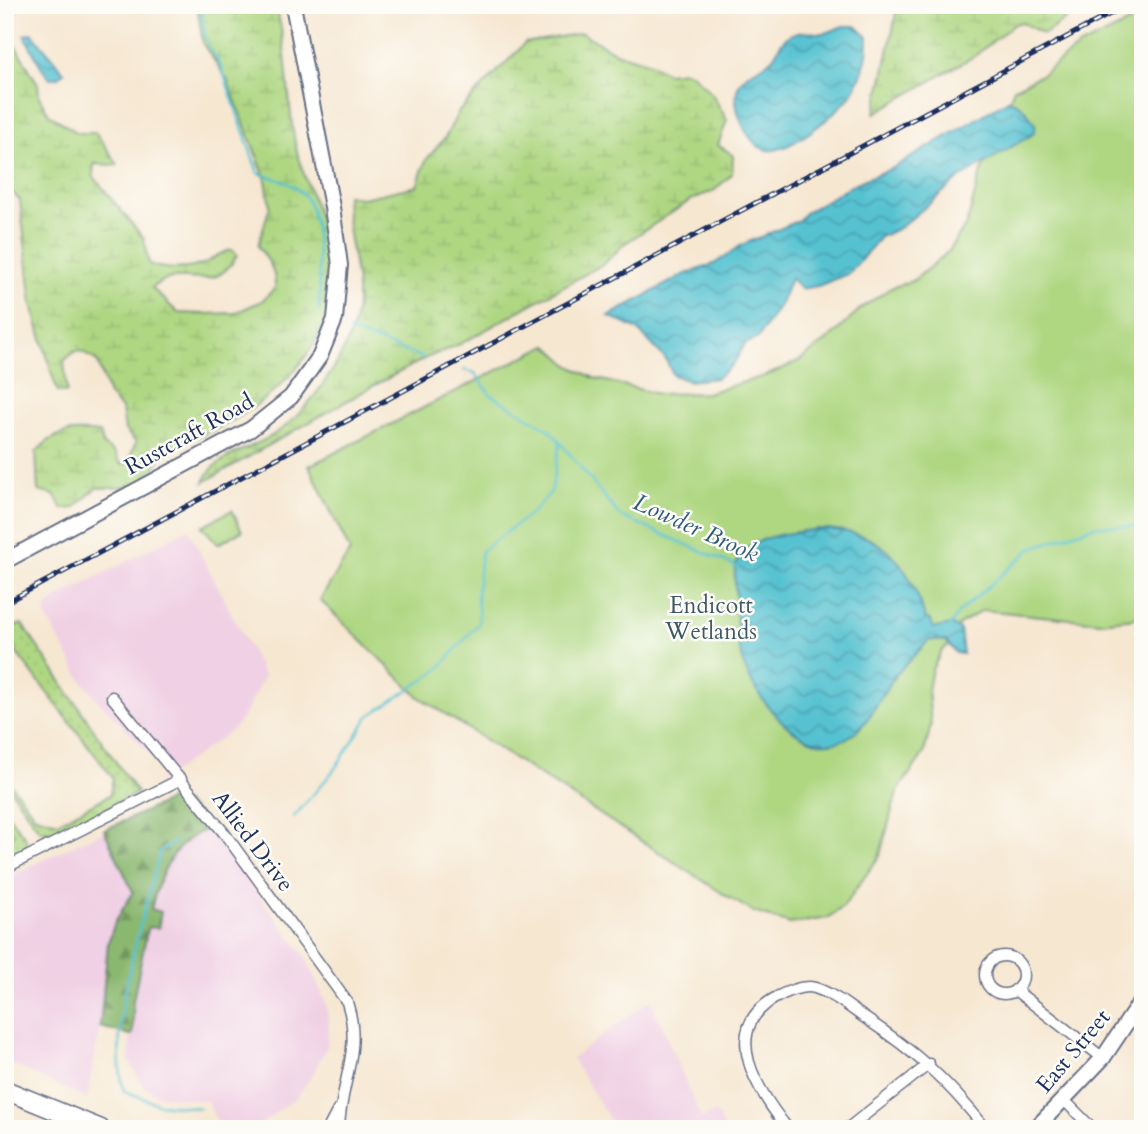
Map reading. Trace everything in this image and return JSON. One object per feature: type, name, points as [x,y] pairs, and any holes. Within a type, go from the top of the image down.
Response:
[{"type":"highway","points":[[5,1090],[101,1129]]},
{"type":"highway","points":[[5,1126],[10,1129]]},
{"type":"main road","name":"Rustcraft Road","points":[[5,561],[251,429],[291,397],[320,356],[335,319],[340,265],[293,5]]},
{"type":"main road","name":"East Street","points":[[1035,1129],[1103,1058],[1142,1002]]},
{"type":"street","name":"Allied Drive","points":[[112,697],[225,834],[347,1002],[354,1031],[354,1049],[341,1103],[339,1129]]},
{"type":"street","points":[[5,867],[181,779]]},
{"type":"street","points":[[788,1129],[746,1056],[745,1034],[754,1014],[791,990],[811,987],[829,993],[929,1065],[986,1129]]},
{"type":"street","points":[[1015,990],[1103,1058]]},
{"type":"street","points":[[847,1129],[929,1065]]},
{"type":"street","points":[[1063,1100],[1093,1129]]},
{"type":"street","name":"Allied Drive","points":[[327,1129],[341,1103]]},
{"type":"shaded area","points":[[188,529],[264,676],[242,719],[231,731],[158,783],[162,773],[158,762],[99,702],[81,679],[46,616],[45,609],[59,597]]},
{"type":"shaded area","points":[[172,799],[182,800],[191,807],[305,956],[326,1003],[329,1023],[327,1046],[313,1074],[297,1097],[258,1126],[225,1126],[216,1119],[207,1101],[158,1095],[143,1086],[129,1060],[130,1035],[100,1027],[87,1099],[5,1061],[5,878]]},
{"type":"shaded area","points":[[651,1000],[701,1118],[716,1112],[724,1129],[615,1129],[572,1058]]},
{"type":"green space","points":[[197,5],[275,5],[283,39],[296,147],[327,253],[331,286],[329,306],[314,344],[302,361],[289,377],[257,405],[218,428],[169,450],[160,458],[147,480],[126,487],[96,488],[74,508],[63,509],[54,495],[38,491],[36,452],[43,445],[65,433],[100,433],[103,445],[114,452],[121,464],[128,463],[136,442],[125,430],[122,410],[109,395],[97,361],[83,352],[75,351],[64,361],[67,392],[58,392],[54,381],[32,304],[20,200],[5,185],[5,48],[10,44],[16,47],[38,84],[39,97],[49,114],[78,133],[96,133],[118,165],[94,164],[93,176],[144,239],[149,264],[167,268],[188,268],[201,265],[227,251],[232,250],[237,255],[227,269],[217,276],[207,279],[174,278],[152,288],[178,313],[235,313],[262,301],[275,288],[273,270],[258,246],[270,206],[266,180],[227,79],[203,44]]},
{"type":"green space","points":[[895,5],[1086,5],[1044,34],[1021,22],[1014,24],[976,55],[875,113],[896,16]]},
{"type":"green space","name":"Endicott Wetlands","points":[[1143,16],[1143,617],[1100,622],[983,610],[959,625],[954,640],[942,651],[932,669],[928,690],[931,725],[924,753],[897,792],[880,855],[844,906],[828,918],[790,924],[754,912],[728,897],[419,697],[320,600],[350,551],[309,466],[547,345],[570,366],[594,378],[658,394],[707,393],[768,375],[799,361],[831,337],[860,309],[891,288],[914,280],[949,251],[967,223],[979,179],[1014,88],[1041,75],[1078,47]]},
{"type":"green space","points":[[582,33],[615,52],[650,63],[667,73],[684,71],[692,74],[712,94],[727,120],[718,145],[733,155],[732,174],[715,190],[691,200],[624,244],[605,263],[462,343],[426,358],[377,384],[204,482],[209,473],[224,459],[273,435],[299,413],[324,383],[343,350],[355,318],[357,303],[347,195],[363,198],[417,186],[426,160],[445,138],[459,111],[525,43]]},
{"type":"green space","points":[[232,510],[242,531],[218,544],[202,526]]},
{"type":"green space","points":[[22,624],[137,793],[70,828],[51,834],[39,830],[6,783],[10,783],[35,816],[58,822],[110,795],[113,778],[5,638],[5,630]]},
{"type":"green space","points":[[172,799],[188,806],[207,829],[185,842],[176,851],[158,884],[151,909],[161,912],[158,928],[148,927],[133,1000],[133,1034],[130,1035],[100,1027],[108,943],[115,922],[133,892],[104,830]]},
{"type":"green space","points":[[5,810],[26,839],[27,847],[5,861],[5,848],[10,845],[6,839],[14,834],[5,822]]},
{"type":"water","points":[[844,26],[856,26],[868,37],[865,65],[853,92],[827,119],[801,138],[777,149],[759,147],[741,122],[736,100],[740,83],[772,58],[783,40],[792,34],[824,33]]},
{"type":"water","points":[[32,33],[64,72],[58,78],[50,78],[40,65],[24,35]]},
{"type":"water","points":[[1008,100],[1028,113],[1036,126],[1033,134],[960,178],[901,227],[880,237],[850,273],[818,286],[801,289],[791,278],[780,304],[758,338],[745,344],[734,363],[717,378],[688,381],[673,375],[665,358],[638,330],[609,316],[683,275],[714,264],[742,245],[798,221],[805,213],[856,183],[893,168]]},
{"type":"water","points":[[819,529],[841,530],[859,535],[876,542],[889,552],[910,580],[925,618],[930,620],[934,628],[952,625],[960,630],[963,654],[956,653],[946,641],[929,640],[896,675],[863,725],[847,738],[831,743],[814,741],[798,734],[769,708],[749,677],[741,655],[737,630],[735,577],[740,556],[765,539]]},
{"type":"waterway","points":[[201,5],[205,37],[222,69],[258,173],[296,188],[306,198],[310,207],[318,252],[319,311]]},
{"type":"waterway","name":"Lowder Brook","points":[[349,331],[424,358]]},
{"type":"waterway","name":"Lowder Brook","points":[[464,370],[475,373],[490,394],[550,430],[620,516],[738,567]]},
{"type":"waterway","points":[[293,818],[334,770],[369,716],[437,671],[479,623],[477,593],[481,551],[532,513],[551,492],[560,442]]},
{"type":"waterway","points":[[949,627],[958,613],[1032,548],[1095,526],[1143,526]]},
{"type":"waterway","points":[[175,842],[160,851],[137,938],[123,1004],[120,1065],[124,1091],[159,1104],[200,1108]]},
{"type":"railway","points":[[5,603],[1127,5]]}]
